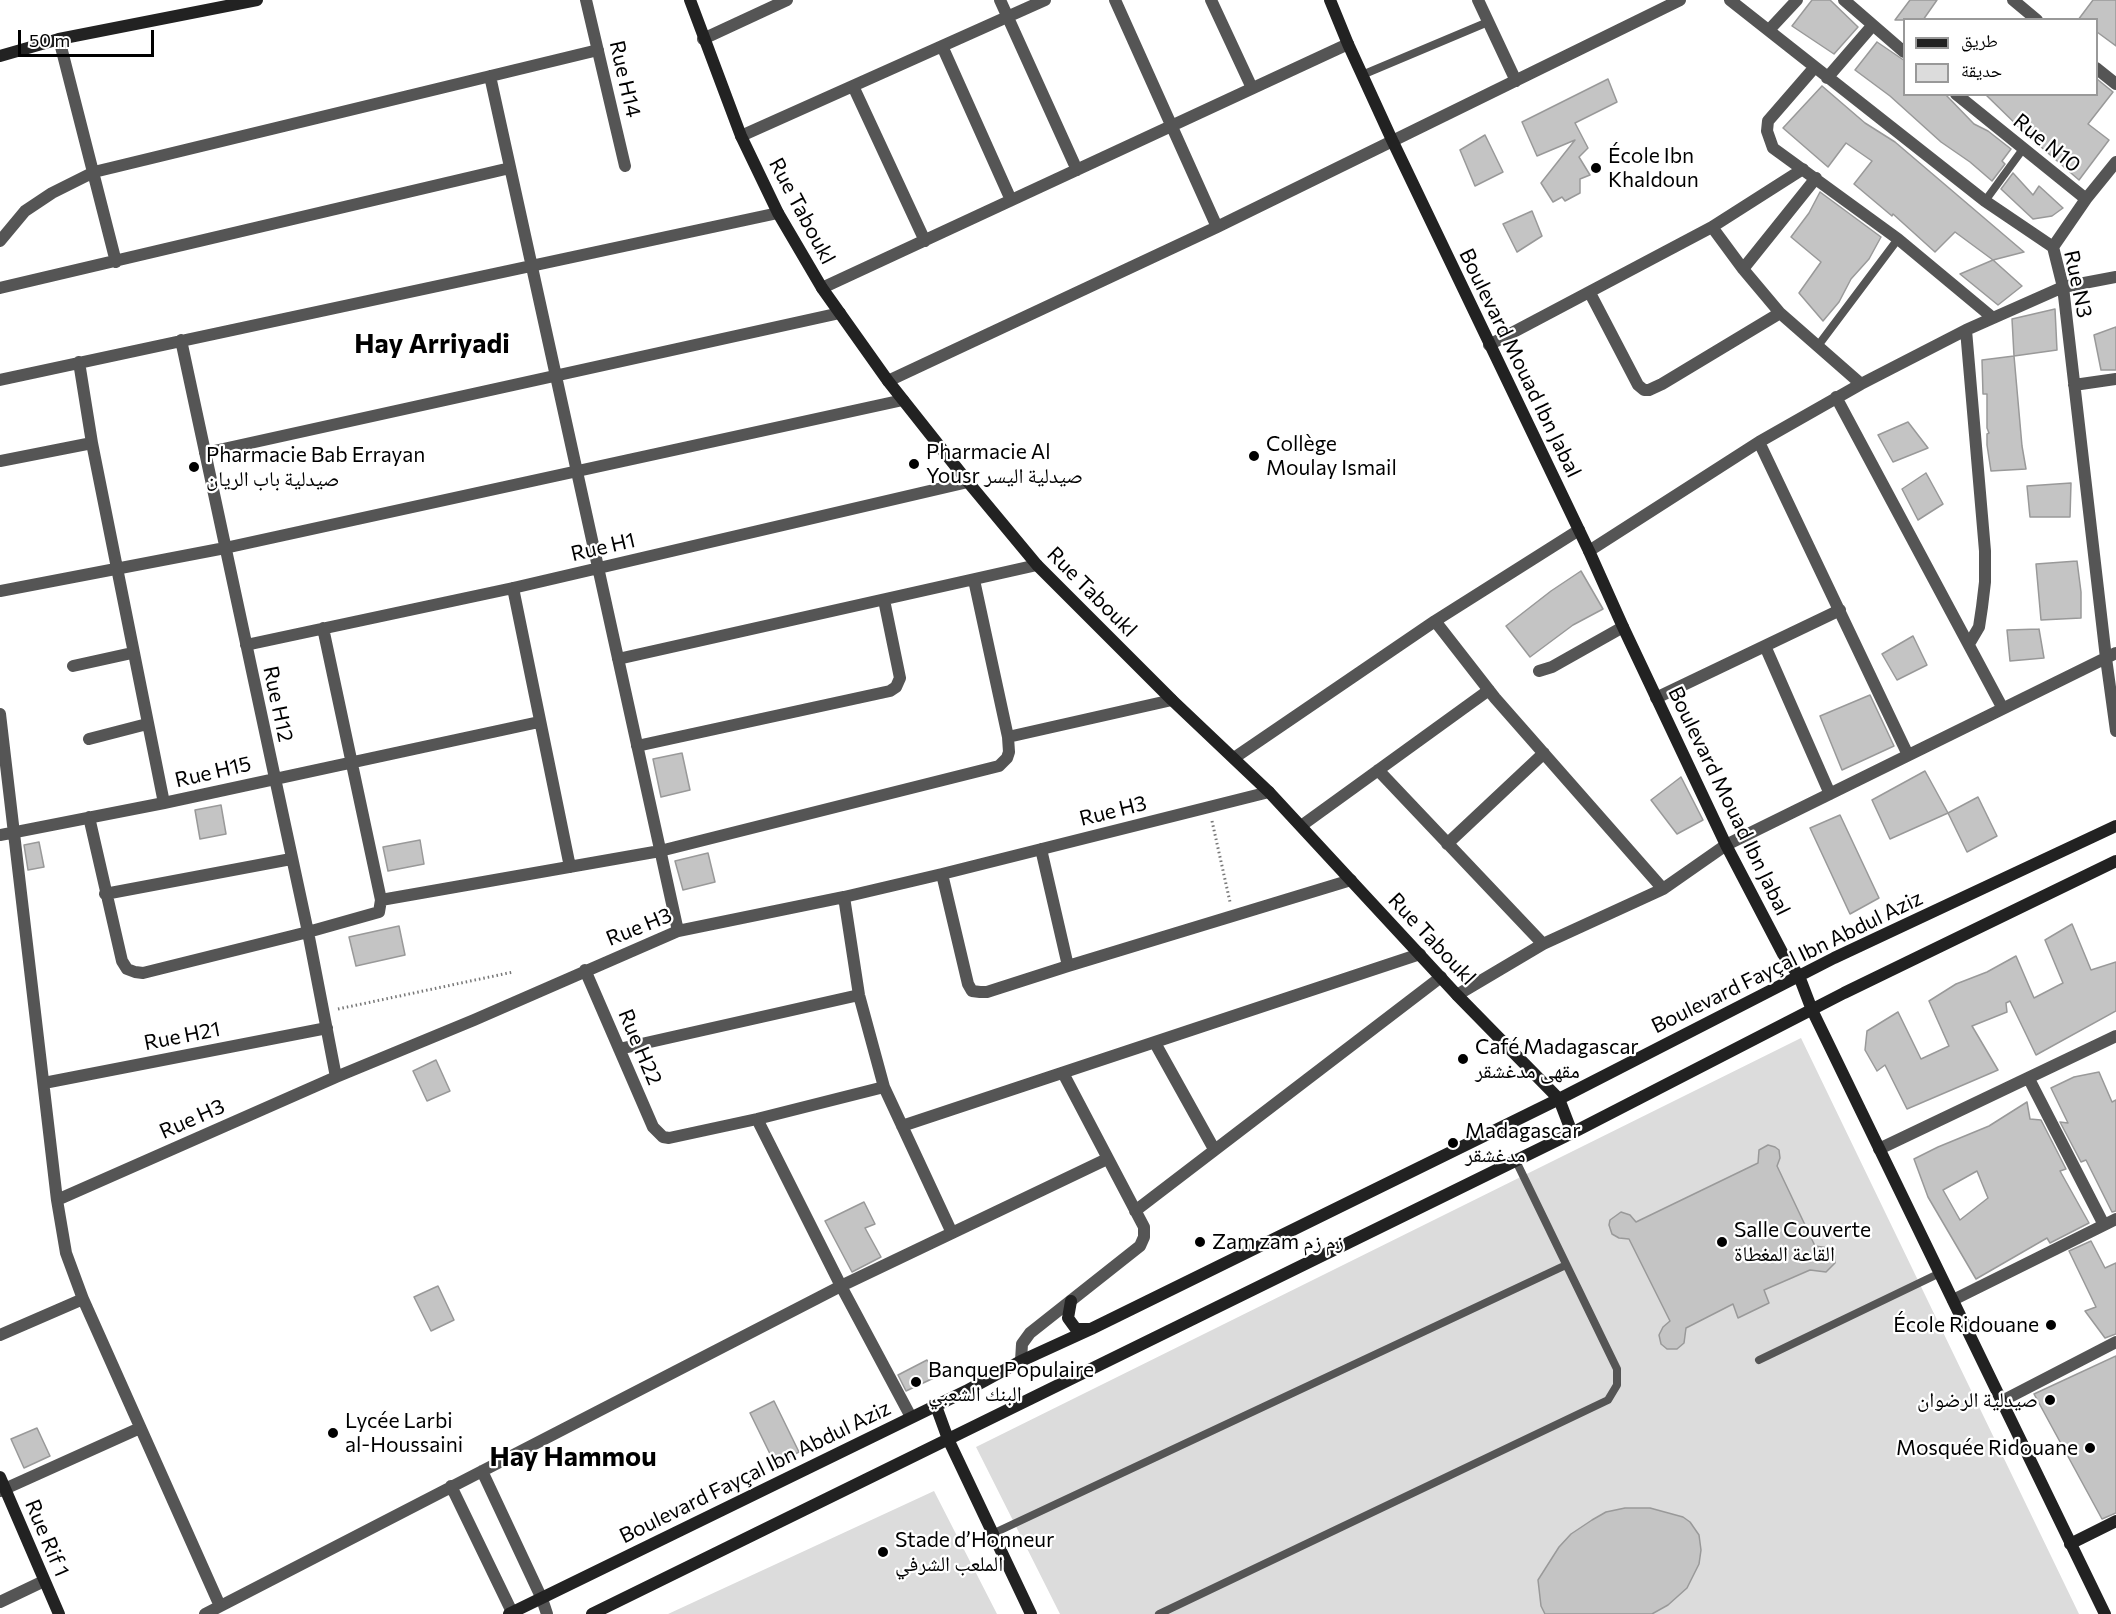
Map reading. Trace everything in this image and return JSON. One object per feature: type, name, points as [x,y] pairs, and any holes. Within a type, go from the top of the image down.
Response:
[{"type":"main road","points":[[0,56],[59,39],[258,0]]},
{"type":"main road","name":"Rue Taboukl","points":[[690,0],[741,136],[778,213],[822,288],[888,381],[1037,565],[1172,700],[1269,792],[1457,995],[1560,1099],[1572,1133]]},
{"type":"main road","name":"Boulevard Mouad Ibn Jabal","points":[[1330,0],[1347,44],[1589,551],[1726,845],[1783,954],[1799,976],[1812,1010],[2105,1614]]},
{"type":"main road","name":"Boulevard Fayçal Ibn Abdul Aziz","points":[[511,1613],[936,1406],[1021,1361],[1560,1099],[1799,976],[2116,826]]},
{"type":"main road","points":[[592,1614],[1516,1161],[1812,1010],[2116,861]]},
{"type":"main road","points":[[1071,1301],[1068,1318],[1072,1326],[1076,1329],[1090,1329]]},
{"type":"main road","points":[[936,1406],[948,1439],[1031,1614]]},
{"type":"main road","name":"Rue Rif 1","points":[[2,1486],[59,1614]]},
{"type":"main road","points":[[2070,1544],[2116,1521]]},
{"type":"street","name":"Rue H14","points":[[586,0],[625,166]]},
{"type":"street","points":[[703,39],[787,0]]},
{"type":"street","points":[[1000,0],[1077,170]]},
{"type":"street","points":[[741,136],[1045,0]]},
{"type":"street","points":[[1115,0],[1217,227]]},
{"type":"street","points":[[1211,0],[1252,88]]},
{"type":"street","points":[[1478,0],[1516,81]]},
{"type":"street","points":[[888,381],[1217,227],[1680,0]]},
{"type":"street","name":"Rue N3","points":[[1730,0],[1985,201],[2054,247],[2062,287],[2111,655],[2116,731]]},
{"type":"street","points":[[1769,30],[1797,0]]},
{"type":"street","points":[[1844,0],[1903,50]]},
{"type":"street","points":[[2013,0],[2035,18]]},
{"type":"street","points":[[1827,78],[1872,26]]},
{"type":"street","points":[[59,39],[116,262]]},
{"type":"street","points":[[822,288],[1347,44]]},
{"type":"street","points":[[942,46],[1011,200]]},
{"type":"street","points":[[0,241],[25,211],[52,193],[94,172],[598,50]]},
{"type":"street","points":[[1814,68],[1768,121],[1767,131],[1773,148],[1898,238],[1993,318]]},
{"type":"street","points":[[2098,69],[2116,84]]},
{"type":"street","points":[[490,76],[678,931]]},
{"type":"street","points":[[853,86],[925,241]]},
{"type":"street","name":"Rue N10","points":[[1958,96],[2086,199]]},
{"type":"street","points":[[2054,247],[2086,199],[2116,162]]},
{"type":"street","points":[[0,288],[510,168]]},
{"type":"street","points":[[1489,345],[1712,227],[1803,169]]},
{"type":"street","points":[[1743,269],[1816,178]]},
{"type":"street","points":[[0,380],[778,213]]},
{"type":"street","points":[[1712,227],[1780,313],[1861,384]]},
{"type":"street","points":[[1589,551],[1759,442],[1861,384],[1966,330],[2062,287],[2116,277]]},
{"type":"street","points":[[1590,293],[1638,385],[1644,390],[1662,384],[1780,313]]},
{"type":"street","points":[[205,453],[840,313]]},
{"type":"street","points":[[1966,330],[1985,551],[1985,582],[1981,617],[1979,627],[1969,644]]},
{"type":"street","name":"Rue H12","points":[[181,340],[308,932],[336,1077]]},
{"type":"street","points":[[79,362],[132,653],[164,803]]},
{"type":"street","points":[[2074,385],[2116,379]]},
{"type":"street","points":[[1836,397],[2002,707]]},
{"type":"street","points":[[0,591],[225,548],[903,400]]},
{"type":"street","points":[[1759,442],[1908,755]]},
{"type":"street","points":[[0,461],[92,443]]},
{"type":"street","name":"Rue H1","points":[[246,645],[513,588],[968,482]]},
{"type":"street","points":[[1234,758],[1436,621],[1579,530]]},
{"type":"street","points":[[618,659],[1037,565]]},
{"type":"street","points":[[381,900],[660,851],[999,766],[1007,758],[1009,752],[1008,737],[974,580]]},
{"type":"street","points":[[513,588],[570,867]]},
{"type":"street","points":[[637,746],[890,691],[896,687],[900,678],[884,600]]},
{"type":"street","points":[[1656,698],[1839,610]]},
{"type":"street","points":[[1436,621],[1488,690],[1663,889]]},
{"type":"street","points":[[1539,671],[1552,667],[1623,627]]},
{"type":"street","points":[[89,817],[122,961],[127,969],[135,972],[143,973],[376,914],[381,909],[381,900],[323,628]]},
{"type":"street","points":[[1765,646],[1830,794]]},
{"type":"street","points":[[74,666],[132,653]]},
{"type":"street","points":[[1457,995],[1543,944],[1663,889],[1726,845],[2111,655]]},
{"type":"street","points":[[1301,826],[1488,690]]},
{"type":"street","points":[[1008,737],[1172,700]]},
{"type":"street","points":[[0,714],[57,1200],[66,1253],[83,1299],[220,1606]]},
{"type":"street","name":"Rue H15","points":[[0,835],[164,803],[539,722]]},
{"type":"street","points":[[89,739],[147,724]]},
{"type":"street","points":[[1448,844],[1544,753]]},
{"type":"street","points":[[1378,770],[1543,944]]},
{"type":"street","name":"Rue H3","points":[[57,1200],[336,1077],[678,931],[942,874],[1269,792]]},
{"type":"street","points":[[1041,849],[1068,966]]},
{"type":"street","points":[[105,894],[291,859]]},
{"type":"street","points":[[942,874],[968,984],[972,991],[987,992],[1352,880]]},
{"type":"street","points":[[844,897],[859,995],[884,1087],[952,1233]]},
{"type":"street","points":[[902,1126],[1420,954]]},
{"type":"street","name":"Rue H22","points":[[585,970],[653,1127],[663,1137],[669,1138],[757,1119]]},
{"type":"street","points":[[1135,1210],[1441,977]]},
{"type":"street","points":[[619,1049],[859,995]]},
{"type":"street","name":"Rue H21","points":[[44,1083],[327,1028]]},
{"type":"street","points":[[1879,1149],[2116,1036]]},
{"type":"street","points":[[1155,1043],[1214,1149]]},
{"type":"street","points":[[1021,1361],[1022,1344],[1026,1338],[1140,1246],[1144,1237],[1144,1227],[1063,1073]]},
{"type":"street","points":[[2029,1079],[2104,1225]]},
{"type":"street","points":[[884,1087],[757,1119],[910,1417]]},
{"type":"street","points":[[205,1614],[841,1286],[1107,1159]]},
{"type":"street","points":[[1953,1300],[2116,1219]]},
{"type":"street","points":[[0,1335],[83,1299]]},
{"type":"street","points":[[2002,1401],[2116,1341]]},
{"type":"street","points":[[2,1486],[140,1428]]},
{"type":"street","points":[[482,1471],[547,1614]]},
{"type":"street","points":[[451,1486],[511,1613]]},
{"type":"street","points":[[0,1602],[45,1581]]},
{"type":"lane","points":[[1362,75],[1488,22]]},
{"type":"lane","points":[[1985,201],[2024,149]]},
{"type":"lane","points":[[1817,347],[1898,238]]},
{"type":"lane","points":[[1159,1614],[1608,1400],[1617,1385],[1617,1369],[1516,1161]]},
{"type":"lane","points":[[992,1534],[1566,1265]]},
{"type":"lane","points":[[1759,1360],[1940,1273]]},
{"type":"path","points":[[1209,807],[1233,915]]},
{"type":"path","points":[[323,1012],[513,972]]},
{"type":"green space","points":[[1801,1038],[2079,1614],[1060,1614],[976,1447]]},
{"type":"green space","name":"Stade d’Honneur الملعب الشرفي","points":[[934,1491],[997,1614],[668,1614]]},
{"type":"building","points":[[1812,0],[1830,0],[1858,27],[1834,54],[1792,26]]},
{"type":"building","points":[[1910,0],[1937,0],[1924,18],[1895,20]]},
{"type":"building","points":[[2093,0],[2116,0],[2116,46],[2098,33],[2098,18],[2080,18]]},
{"type":"building","points":[[1877,42],[1903,60],[1903,96],[1947,96],[1974,124],[1988,131],[2011,149],[2002,161],[2005,164],[1992,181],[1941,142],[1890,96],[1855,70]]},
{"type":"building","points":[[1608,79],[1617,102],[1575,123],[1588,148],[1579,157],[1590,175],[1580,179],[1580,193],[1565,201],[1562,197],[1553,202],[1541,183],[1575,140],[1537,156],[1522,122]]},
{"type":"building","points":[[2098,80],[2113,92],[2088,124],[2109,140],[2079,180],[1987,96],[2098,96]]},
{"type":"building","points":[[1822,86],[1865,123],[1895,142],[2024,252],[1993,260],[1955,232],[1935,252],[1893,214],[1892,216],[1854,184],[1872,161],[1846,143],[1828,167],[1783,128]]},
{"type":"building","points":[[1485,135],[1503,172],[1475,186],[1460,150]]},
{"type":"building","points":[[2013,173],[2033,195],[2039,186],[2063,208],[2052,216],[2033,219],[2001,189]]},
{"type":"building","points":[[1820,192],[1881,237],[1869,259],[1851,279],[1839,302],[1823,321],[1799,293],[1821,262],[1791,237],[1809,213]]},
{"type":"building","points":[[1532,211],[1542,236],[1517,252],[1503,224]]},
{"type":"building","points":[[1993,260],[2022,286],[1998,305],[1960,274]]},
{"type":"building","points":[[2055,309],[2057,350],[2014,356],[2012,319]]},
{"type":"building","points":[[2116,327],[2116,370],[2101,370],[2094,335]]},
{"type":"building","points":[[2014,356],[2026,469],[1991,471],[1987,445],[1987,434],[1989,433],[1987,394],[1983,394],[1982,360]]},
{"type":"building","points":[[1908,422],[1928,448],[1893,462],[1878,435]]},
{"type":"building","points":[[1926,473],[1943,504],[1918,520],[1902,489]]},
{"type":"building","points":[[2071,483],[2070,517],[2030,517],[2027,486]]},
{"type":"building","points":[[2077,561],[2081,592],[2081,618],[2041,620],[2036,564]]},
{"type":"building","points":[[1581,571],[1603,609],[1573,625],[1530,657],[1506,626]]},
{"type":"building","points":[[2039,629],[2044,658],[2010,661],[2007,630]]},
{"type":"building","points":[[1913,636],[1927,665],[1897,680],[1882,654]]},
{"type":"building","points":[[1870,695],[1894,746],[1842,770],[1820,716]]},
{"type":"building","points":[[682,753],[690,790],[661,797],[653,759]]},
{"type":"building","points":[[1925,771],[1948,813],[1890,839],[1872,800]]},
{"type":"building","points":[[1681,777],[1703,820],[1677,834],[1651,800]]},
{"type":"building","points":[[1978,797],[1997,836],[1967,852],[1948,813]]},
{"type":"building","points":[[221,805],[226,834],[200,839],[195,810]]},
{"type":"building","points":[[1840,815],[1879,898],[1850,914],[1810,828]]},
{"type":"building","points":[[420,840],[424,864],[388,871],[383,847]]},
{"type":"building","points":[[39,842],[44,867],[28,870],[24,845]]},
{"type":"building","points":[[708,853],[715,882],[683,890],[675,861]]},
{"type":"building","points":[[2072,924],[2091,970],[2116,962],[2116,1011],[2036,1055],[2010,1001],[2006,1003],[2007,1012],[1972,1026],[1998,1070],[1907,1109],[1885,1065],[1877,1071],[1865,1050],[1867,1031],[1898,1012],[1921,1059],[1949,1046],[1929,1001],[1956,984],[1987,972],[2016,956],[2034,998],[2063,983],[2045,940]]},
{"type":"building","points":[[399,926],[405,955],[356,966],[349,937]]},
{"type":"building","points":[[436,1060],[450,1091],[427,1101],[413,1071]]},
{"type":"building","points":[[2099,1072],[2112,1102],[2116,1100],[2116,1211],[2112,1212],[2086,1160],[2081,1162],[2060,1122],[2068,1123],[2051,1088],[2074,1077]]},
{"type":"building","points":[[2027,1102],[2030,1119],[2041,1120],[2066,1169],[2060,1171],[2089,1223],[2050,1243],[2047,1238],[1976,1279],[1928,1197],[1914,1159],[1989,1126]],"holes":[[[1977,1171],[1988,1198],[1960,1220],[1943,1190]]]},
{"type":"building","name":"Salle Couverte القاعة المغطاة","points":[[1768,1145],[1779,1150],[1780,1158],[1777,1166],[1815,1246],[1829,1248],[1835,1256],[1835,1263],[1826,1272],[1810,1270],[1764,1290],[1769,1303],[1738,1318],[1733,1304],[1686,1328],[1684,1343],[1677,1349],[1667,1349],[1661,1344],[1659,1335],[1670,1321],[1629,1239],[1619,1238],[1612,1234],[1610,1220],[1621,1212],[1630,1215],[1636,1222],[1758,1163],[1759,1150]]},
{"type":"building","points":[[864,1202],[875,1224],[865,1228],[881,1257],[852,1272],[825,1221]]},
{"type":"building","points":[[2091,1241],[2105,1268],[2116,1263],[2116,1334],[2105,1338],[2085,1311],[2096,1307],[2069,1251]]},
{"type":"building","points":[[438,1286],[454,1320],[431,1331],[414,1297]]},
{"type":"building","name":"Mosquée Ridouane","points":[[2116,1356],[2116,1513],[2102,1519],[2034,1394]]},
{"type":"building","points":[[927,1360],[936,1377],[906,1391],[898,1375]]},
{"type":"building","points":[[774,1401],[799,1452],[775,1464],[750,1413]]},
{"type":"building","points":[[37,1428],[50,1456],[24,1468],[11,1439]]},
{"type":"building","points":[[1625,1508],[1650,1508],[1683,1517],[1690,1522],[1699,1535],[1701,1550],[1699,1564],[1687,1588],[1668,1605],[1652,1614],[1545,1614],[1541,1606],[1538,1580],[1559,1547],[1571,1534],[1592,1520],[1606,1512]]},
{"type":"place","name":"École Ibn Khaldoun","points":[[1596,168]]},
{"type":"place","name":"Collège Moulay Ismail","points":[[1254,456]]},
{"type":"place","name":"Pharmacie Al Yousr صيدلية اليسر","points":[[914,464]]},
{"type":"place","name":"Pharmacie Bab Errayan صيدلية باب الريان","points":[[194,467]]},
{"type":"place","name":"Café Madagascar مقهى مدغشقر","points":[[1463,1059]]},
{"type":"place","name":"Madagascar مدغشقر","points":[[1453,1143]]},
{"type":"place","name":"Zam zam زم زم","points":[[1200,1242]]},
{"type":"place","name":"Salle Couverte القاعة المغطاة","points":[[1722,1242]]},
{"type":"place","name":"École Ridouane","points":[[2051,1325]]},
{"type":"place","name":"Banque Populaire البنك الشعبي","points":[[916,1382]]},
{"type":"place","name":"صيدلية الرضوان","points":[[2050,1400]]},
{"type":"place","name":"Lycée Larbi al-Houssaini","points":[[333,1433]]},
{"type":"place","name":"Mosquée Ridouane","points":[[2090,1448]]},
{"type":"place","name":"Stade d’Honneur الملعب الشرفي","points":[[883,1552]]},
{"type":"district","name":"Hay Arriyadi","points":[[432,344]]},
{"type":"district","name":"Hay Hammou","points":[[573,1457]]}]
